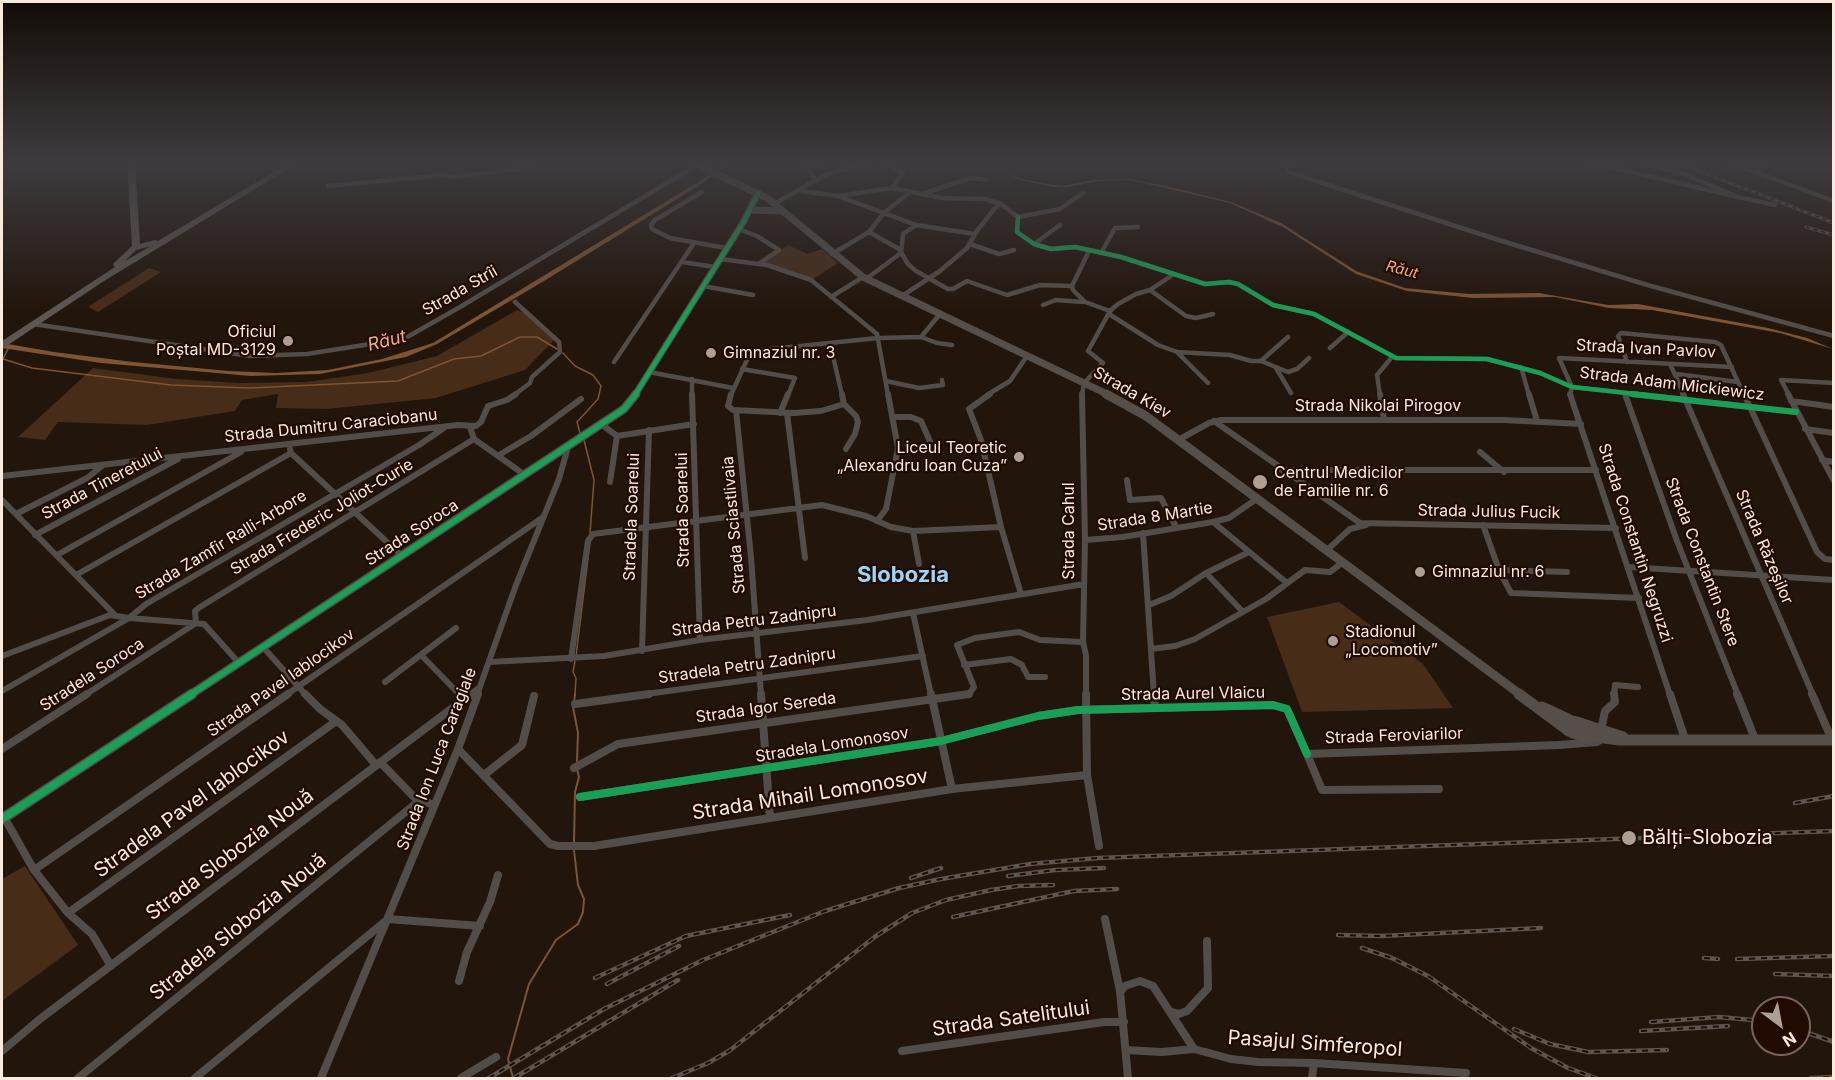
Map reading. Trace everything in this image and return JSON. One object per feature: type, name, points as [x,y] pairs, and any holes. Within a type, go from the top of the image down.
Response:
[{"type":"main road","points":[[134,211],[135,233],[142,248]]},
{"type":"main road","points":[[2,345],[101,279],[142,248],[170,237],[213,211]]},
{"type":"main road","name":"Strada Soroca","points":[[3,818],[628,406],[749,211]]},
{"type":"main road","name":"Strada Kiev","points":[[783,211],[832,254],[864,278],[1134,408],[1180,439],[1532,703],[1572,726],[1602,735],[1628,739],[1685,739]]},
{"type":"main road","points":[[135,233],[149,239],[170,237]]},
{"type":"main road","points":[[113,269],[126,252],[135,233]]},
{"type":"main road","points":[[101,279],[128,253],[133,255],[142,248]]},
{"type":"main road","points":[[1685,739],[1833,740]]},
{"type":"street","name":"Strada Strîi","points":[[33,324],[250,356],[337,351],[396,340],[418,331],[460,307],[620,211]]},
{"type":"street","points":[[669,211],[655,220],[651,225],[652,230],[665,236],[726,248]]},
{"type":"street","points":[[876,211],[916,225],[975,234]]},
{"type":"street","points":[[832,254],[869,232],[886,211]]},
{"type":"street","points":[[902,296],[928,279],[970,244],[992,211]]},
{"type":"street","points":[[1011,211],[1018,217],[1047,211]]},
{"type":"street","points":[[1410,211],[1641,283],[1833,336]]},
{"type":"street","points":[[1018,217],[1017,232],[1034,244],[1060,225]]},
{"type":"street","points":[[831,297],[901,253],[903,234],[916,225]]},
{"type":"street","points":[[1101,253],[1115,228],[1138,227]]},
{"type":"street","points":[[739,229],[754,235],[778,250],[759,264]]},
{"type":"street","points":[[869,232],[901,253],[908,264],[928,279],[951,289],[964,281],[970,281],[1007,295],[1037,285],[1072,286]]},
{"type":"street","points":[[614,362],[694,243]]},
{"type":"street","points":[[970,244],[999,254],[1014,250]]},
{"type":"street","name":"Strada Adam Mickiewicz","points":[[1034,244],[1051,249],[1071,247],[1101,253],[1134,261],[1204,284],[1229,282],[1238,284],[1273,305],[1309,312],[1392,357],[1487,359],[1558,379],[1572,387],[1796,412]]},
{"type":"street","points":[[1089,251],[1072,286],[1075,294],[1085,302],[1110,313],[1158,345],[1177,352],[1227,354],[1251,361],[1261,361],[1292,372],[1309,358]]},
{"type":"street","points":[[720,259],[759,264],[811,280],[854,313],[878,338],[898,448],[886,508],[877,521]]},
{"type":"street","points":[[682,262],[715,267]]},
{"type":"street","points":[[1084,383],[1103,364],[1088,351],[1110,313],[1130,297],[1150,290],[1174,274]]},
{"type":"street","points":[[703,286],[753,295]]},
{"type":"street","points":[[1150,290],[1186,316],[1196,318],[1213,314]]},
{"type":"street","points":[[1043,305],[1056,300],[1085,302]]},
{"type":"street","points":[[515,302],[555,338],[560,344],[560,352],[531,378],[530,383],[507,400],[490,405],[481,422],[470,427],[474,439],[525,475]]},
{"type":"street","points":[[921,337],[940,314]]},
{"type":"street","points":[[1330,348],[1348,332]]},
{"type":"street","points":[[1628,362],[1618,336],[1621,333],[1719,344],[1732,367],[1817,552],[1825,559],[1833,560]]},
{"type":"street","points":[[649,372],[734,388],[749,354],[754,350],[878,338],[921,337],[938,344],[951,345]]},
{"type":"street","points":[[1261,361],[1288,337]]},
{"type":"street","points":[[830,343],[844,404],[856,416],[858,422],[855,434],[846,450]]},
{"type":"street","points":[[1177,352],[1208,383]]},
{"type":"street","points":[[1021,594],[1001,527],[981,440],[969,409],[973,404],[1010,381],[1027,356]]},
{"type":"street","points":[[1384,419],[1377,375],[1392,357]]},
{"type":"street","name":"Strada Ivan Pavlov","points":[[1559,358],[1671,366],[1678,363],[1732,367]]},
{"type":"street","name":"Strada Constantin Negruzzi","points":[[1559,358],[1572,387],[1570,394],[1685,739]]},
{"type":"street","name":"Strada Răzeșilor","points":[[1671,366],[1833,740]]},
{"type":"street","points":[[1276,368],[1291,393]]},
{"type":"street","points":[[1521,368],[1537,421]]},
{"type":"street","points":[[742,369],[795,378],[784,413],[800,507],[805,558]]},
{"type":"street","name":"Strada Ivan Pavlov","points":[[1676,374],[1738,381]]},
{"type":"street","name":"Strada Soarelui","points":[[692,379],[700,640]]},
{"type":"street","points":[[886,381],[919,388],[943,385],[942,380]]},
{"type":"street","points":[[1833,383],[1781,380],[1833,481]]},
{"type":"street","name":"Strada Cahul","points":[[1084,383],[1082,394],[1085,540],[1083,642],[1086,655],[1087,775],[1099,846]]},
{"type":"street","name":"Strada Sciastlivaia","points":[[734,388],[728,406],[736,410],[757,633],[770,818]]},
{"type":"street","name":"Strada Constantin Stere","points":[[1625,393],[1689,572],[1755,739]]},
{"type":"street","points":[[499,455],[531,436],[581,399]]},
{"type":"street","points":[[1791,401],[1833,407]]},
{"type":"street","points":[[736,410],[784,413],[821,411],[844,404]]},
{"type":"street","points":[[893,417],[911,417],[921,420],[932,446]]},
{"type":"street","name":"Strada Nikolai Pirogov","points":[[1180,439],[1214,421],[1384,419],[1537,421],[1581,424]]},
{"type":"street","name":"Strada Julius Fucik","points":[[1214,421],[1358,522],[1616,528]]},
{"type":"street","points":[[601,424],[617,436],[649,430]]},
{"type":"street","name":"Stradela Soarelui","points":[[642,651],[649,430],[694,424]]},
{"type":"street","name":"Strada Dumitru Caraciobanu","points":[[2,476],[458,425],[470,427]]},
{"type":"street","name":"Strada Zamfir Ralli-Arbore","points":[[114,614],[129,618],[146,604],[430,438],[444,427]]},
{"type":"street","points":[[1805,429],[1833,433]]},
{"type":"street","points":[[610,482],[617,436]]},
{"type":"street","name":"Strada Frederic Joliot-Curie","points":[[196,623],[195,611],[200,606],[474,439]]},
{"type":"street","points":[[287,445],[291,453],[402,556]]},
{"type":"street","name":"Strada Ion Luca Caragiale","points":[[321,1078],[458,749],[559,479],[568,447]]},
{"type":"street","points":[[57,555],[244,450]]},
{"type":"street","points":[[1479,452],[1504,472]]},
{"type":"street","points":[[76,575],[291,453]]},
{"type":"street","name":"Strada Tineretului","points":[[35,535],[181,457]]},
{"type":"street","points":[[1822,460],[1833,462]]},
{"type":"street","points":[[16,514],[87,478],[102,466]]},
{"type":"street","points":[[1281,470],[1504,472],[1596,470]]},
{"type":"street","points":[[1127,480],[1130,500],[1161,498],[1176,528]]},
{"type":"street","name":"Strada 8 Martie","points":[[1085,540],[1213,522],[1229,518],[1258,498]]},
{"type":"street","points":[[2,500],[114,614],[2,656]]},
{"type":"street","points":[[572,658],[588,538],[592,534],[826,505],[913,531],[1001,527]]},
{"type":"street","name":"Strada Pavel Iablocikov","points":[[34,870],[543,518]]},
{"type":"street","points":[[1213,522],[1287,583]]},
{"type":"street","points":[[1327,550],[1350,529],[1369,524]]},
{"type":"street","points":[[1484,525],[1499,570],[1509,591],[1513,594],[1639,598]]},
{"type":"street","points":[[913,531],[919,564]]},
{"type":"street","name":"Strada Aurel Vlaicu","points":[[1143,533],[1155,708]]},
{"type":"street","points":[[1149,605],[1188,587],[1206,573],[1249,552]]},
{"type":"street","points":[[1151,649],[1184,644],[1266,599],[1305,570],[1326,573],[1343,562]]},
{"type":"street","points":[[1628,567],[1833,580]]},
{"type":"street","points":[[1499,570],[1567,572]]},
{"type":"street","points":[[1206,573],[1243,612]]},
{"type":"street","name":"Strada Petru Zadnipru","points":[[489,662],[572,658],[642,651],[700,640],[913,613],[1084,584]]},
{"type":"street","points":[[913,613],[952,789]]},
{"type":"street","points":[[2,691],[129,618],[202,623],[239,663]]},
{"type":"street","name":"Stradela Sorocа","points":[[2,749],[196,623]]},
{"type":"street","points":[[385,682],[456,628]]},
{"type":"street","points":[[1045,677],[1028,676],[1018,661],[1011,659],[964,665],[957,645],[1001,633],[1023,633],[1040,640],[1083,642]]},
{"type":"street","points":[[263,647],[299,687],[335,722],[342,725],[419,801],[434,805]]},
{"type":"street","points":[[422,656],[463,698]]},
{"type":"street","name":"Stradela Petru Zadnipru","points":[[575,704],[923,656]]},
{"type":"street","name":"Strada Igor Sereda","points":[[574,768],[618,744],[969,694],[974,687],[964,665]]},
{"type":"street","points":[[1602,735],[1605,711],[1615,702],[1612,690],[1615,685],[1638,687]]},
{"type":"street","name":"Strada Slobozia Nouă","points":[[2,1051],[480,687]]},
{"type":"street","points":[[458,749],[483,775],[522,745],[534,696]]},
{"type":"street","name":"Strada Aurel Vlaicu","points":[[1085,710],[1258,705],[1287,709],[1307,753]]},
{"type":"street","name":"Stradela Lomonosov","points":[[580,796],[767,770],[941,741],[1052,713],[1085,710]]},
{"type":"street","name":"Stradela Pavel Iablocikov","points":[[68,914],[335,722]]},
{"type":"street","name":"Strada Feroviarilor","points":[[1439,789],[1322,790],[1307,753],[1559,745],[1597,742],[1602,735]]},
{"type":"street","name":"Strada Mihail Lomonosov","points":[[483,775],[550,844],[558,846],[594,846],[952,789],[1087,775]]},
{"type":"street","name":"Stradela Slobozia Nouă","points":[[78,1078],[419,801]]},
{"type":"street","points":[[3,818],[34,870],[68,914],[92,934],[111,966]]},
{"type":"street","points":[[459,981],[467,952],[480,926],[498,875]]},
{"type":"street","points":[[195,1078],[388,919],[480,926]]},
{"type":"street","points":[[1105,919],[1120,991],[1128,1078]]},
{"type":"street","points":[[1172,1012],[1179,1014],[1187,1011],[1208,988],[1207,941]]},
{"type":"street","points":[[1120,991],[1122,987],[1131,983],[1147,981],[1157,989],[1194,1049]]},
{"type":"street","name":"Strada Satelitului","points":[[902,1051],[1104,1022],[1124,1022]]},
{"type":"street","name":"Pasajul Simferopol","points":[[1126,1050],[1170,1052],[1194,1049],[1231,1059],[1276,1063],[1314,1062],[1466,1073]]},
{"type":"street","points":[[461,1078],[496,1057]]},
{"type":"street","points":[[1312,1078],[1314,1062]]},
{"type":"shaded area","points":[[650,211],[657,211],[437,344],[406,357],[320,374],[251,376],[101,363],[2,348],[2,343],[133,362],[276,373],[328,370],[382,359],[433,343]]},
{"type":"shaded area","points":[[1249,211],[1281,223],[1356,271],[1405,288],[1469,294],[1539,293],[1608,305],[1638,304],[1768,328],[1807,338],[1833,349],[1780,333],[1652,310],[1609,308],[1555,297],[1473,298],[1407,291],[1356,274],[1283,227]]},
{"type":"shaded area","points":[[788,245],[807,254],[822,249],[838,263],[813,279],[762,262]]},
{"type":"shaded area","points":[[149,268],[161,272],[98,312],[88,307]]},
{"type":"shaded area","points":[[517,310],[527,314],[556,338],[525,370],[436,398],[327,409],[276,408],[278,394],[242,400],[235,411],[147,425],[58,422],[45,440],[18,437],[93,368],[177,379],[239,383],[307,382],[368,373],[437,356]]},
{"type":"shaded area","name":"Stadionul „Locomotiv”","points":[[1339,602],[1423,664],[1453,708],[1302,712],[1267,617]]},
{"type":"shaded area","points":[[25,866],[78,945],[2,1001],[2,879]]},
{"type":"waterway","points":[[8,349],[3,359],[32,368],[171,385],[250,388],[398,381],[454,359],[481,356],[520,337],[537,337],[557,349]]},
{"type":"waterway","points":[[563,353],[575,366],[593,375],[601,386],[598,399],[577,422],[580,433]]},
{"type":"waterway","points":[[584,440],[594,480],[590,533]]},
{"type":"waterway","points":[[576,656],[590,542]]},
{"type":"waterway","points":[[575,661],[573,672],[576,678],[575,695]]},
{"type":"waterway","points":[[574,703],[575,694]]},
{"type":"waterway","points":[[573,707],[578,733],[577,761]]},
{"type":"waterway","points":[[574,842],[575,792],[579,777],[577,769]]},
{"type":"waterway","points":[[513,1078],[508,1059],[529,984],[556,940],[578,924],[583,912],[584,899],[578,885],[574,850]]},
{"type":"railway","points":[[1804,211],[1834,223]]},
{"type":"railway","points":[[1806,227],[1834,235]]},
{"type":"railway","points":[[1795,803],[1834,796]]},
{"type":"railway","points":[[489,1078],[604,1009],[703,960],[825,911],[899,888],[941,879],[1030,864],[1098,858],[1834,831]]},
{"type":"railway","points":[[911,878],[941,868]]},
{"type":"railway","points":[[1008,876],[1055,870],[1104,868]]},
{"type":"railway","points":[[672,1078],[708,1063],[729,1051],[876,936],[912,913],[946,900],[991,890],[1018,886],[1053,885]]},
{"type":"railway","points":[[953,917],[1074,891],[1117,889]]},
{"type":"railway","points":[[595,978],[686,936],[790,915]]},
{"type":"railway","points":[[1338,935],[1382,936],[1541,928]]},
{"type":"railway","points":[[607,984],[679,946]]},
{"type":"railway","points":[[1362,948],[1392,958],[1428,976],[1531,1048],[1568,1068],[1596,1078]]},
{"type":"railway","points":[[1737,959],[1834,956]]},
{"type":"railway","points":[[1704,958],[1718,959]]},
{"type":"railway","points":[[1775,974],[1834,976]]},
{"type":"railway","points":[[514,1078],[678,980]]},
{"type":"railway","points":[[1651,1022],[1719,1017],[1751,1020]]},
{"type":"railway","points":[[1641,1031],[1728,1026]]},
{"type":"railway","points":[[1514,1029],[1550,1044],[1588,1052],[1667,1050]]},
{"type":"railway","points":[[1811,1034],[1834,1042]]},
{"type":"railway","points":[[1811,1078],[1834,1077]]},
{"type":"cycle path","points":[[2,819],[624,409],[749,211]]},
{"type":"cycle path","points":[[1018,217],[1017,232],[1034,244],[1051,249],[1075,247],[1121,257],[1205,284],[1229,282],[1238,284],[1273,305],[1314,314],[1396,358],[1487,359],[1540,373],[1572,387],[1796,412]]},
{"type":"cycle path","points":[[580,797],[941,741],[1038,716],[1078,710],[1273,705],[1287,709],[1307,754]]},
{"type":"place","name":"Oficiul Poștal MD-3129","points":[[288,341]]},
{"type":"place","name":"Gimnaziul nr. 3","points":[[711,353]]},
{"type":"place","name":"Liceul Teoretic „Alexandru Ioan Cuza”","points":[[1019,457]]},
{"type":"place","name":"Centrul Medicilor de Familie nr. 6","points":[[1260,482]]},
{"type":"place","name":"Gimnaziul nr. 6","points":[[1420,572]]},
{"type":"place","name":"Stadionul „Locomotiv”","points":[[1333,641]]},
{"type":"place","name":"Bălți-Slobozia","points":[[1629,838]]},
{"type":"district","name":"Slobozia","points":[[903,575]]},
{"type":"water label","name":"Răut","points":[[1402,270]]},
{"type":"water label","name":"Răut","points":[[387,341]]}]
